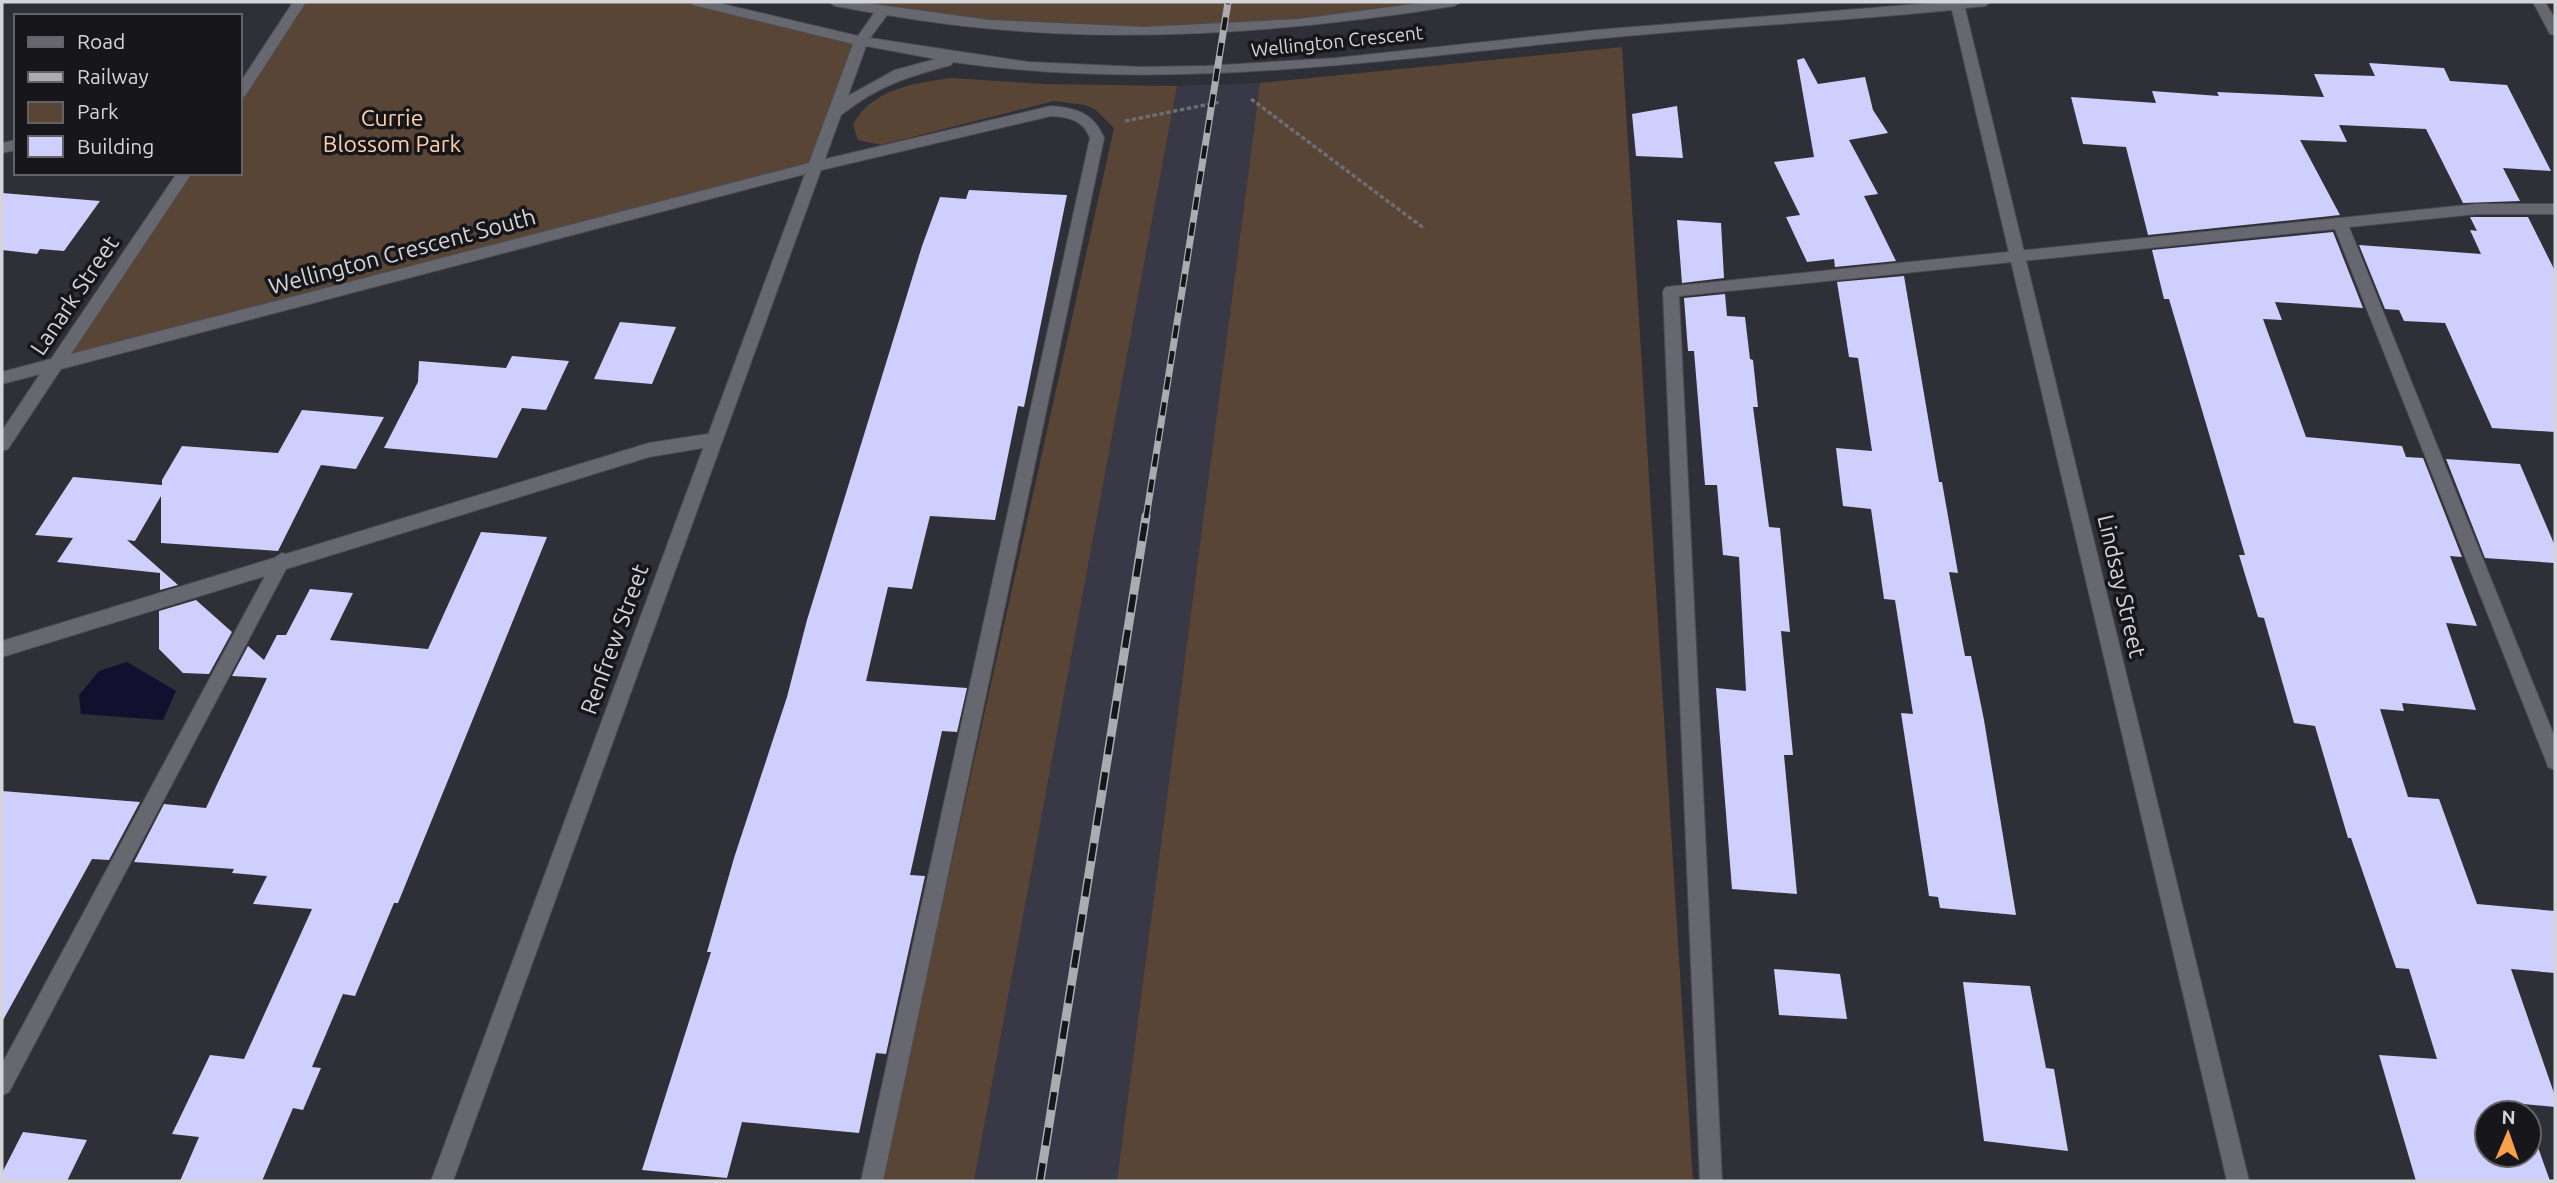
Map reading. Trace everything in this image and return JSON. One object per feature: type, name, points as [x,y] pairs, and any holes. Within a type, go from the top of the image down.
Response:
[{"type":"street","points":[[242,90],[299,2]]},
{"type":"street","name":"Wellington Crescent","points":[[698,2],[861,41],[961,60],[1079,70],[1250,70],[1599,34],[1985,2]]},
{"type":"street","name":"Wellington Crescent","points":[[835,2],[883,12],[1003,28],[1063,32],[1177,32],[1314,22],[1454,2]]},
{"type":"street","points":[[2539,2],[2555,31]]},
{"type":"street","name":"Lindsay Street","points":[[1958,3],[2238,1181]]},
{"type":"street","name":"Renfrew Street","points":[[442,1181],[813,167],[861,41],[883,12]]},
{"type":"street","name":"Renfrew Street","points":[[834,113],[865,88],[889,76],[919,66],[961,60]]},
{"type":"street","name":"Wellington Crescent South","points":[[2,378],[813,167],[1051,111],[1071,112],[1085,118],[1094,128]]},
{"type":"street","points":[[872,1181],[1097,138],[1094,128]]},
{"type":"street","name":"Lanark Street","points":[[2,444],[51,367],[184,175]]},
{"type":"street","points":[[1711,1181],[1671,291],[2477,209],[2555,209]]},
{"type":"street","points":[[2340,223],[2555,761]]},
{"type":"street","points":[[2,649],[282,560],[649,450],[713,440]]},
{"type":"street","points":[[2,1085],[282,560]]},
{"type":"path","points":[[1245,94],[1424,229]]},
{"type":"path","points":[[1094,128],[1198,108]]},
{"type":"shaded area","points":[[1260,83],[1117,1181],[974,1181],[1177,86]]},
{"type":"shaded area","points":[[127,662],[176,691],[163,720],[81,714],[79,695],[99,671]]},
{"type":"green space","name":"Currie Blossom Park","points":[[299,2],[698,2],[861,41],[813,167],[52,367],[184,175],[242,175],[242,90]]},
{"type":"green space","points":[[835,2],[1454,2],[1359,16],[1119,32],[883,11]]},
{"type":"green space","points":[[1622,47],[1693,1181],[1117,1181],[1260,83]]},
{"type":"green space","points":[[951,78],[1045,84],[1177,86],[974,1181],[881,1181],[1114,128],[1096,110],[1085,105],[1054,101],[881,145],[858,140],[853,125],[871,103],[895,90]]},
{"type":"building","points":[[1804,58],[1818,84],[1865,77],[1873,110],[1888,133],[1849,140],[1878,194],[1864,196],[1896,261],[1835,267],[1834,259],[1807,262],[1786,217],[1800,215],[1774,162],[1814,157],[1797,60]]},
{"type":"building","points":[[2369,63],[2444,68],[2450,81],[2507,85],[2551,171],[2503,168],[2520,201],[2463,203],[2426,129],[2339,125],[2347,142],[2300,140],[2340,215],[2148,235],[2126,147],[2083,144],[2071,97],[2156,103],[2152,91],[2219,96],[2217,92],[2324,97],[2314,74],[2375,76]]},
{"type":"building","points":[[1677,106],[1683,158],[1636,156],[1632,114]]},
{"type":"building","points":[[969,190],[1067,195],[1024,407],[1018,406],[995,520],[930,516],[912,589],[888,587],[866,681],[967,688],[957,732],[942,731],[910,875],[925,876],[886,1054],[876,1053],[859,1133],[742,1122],[727,1178],[642,1170],[711,952],[707,952],[734,858],[787,697],[807,620],[922,246],[940,197],[966,199]]},
{"type":"building","points":[[2,193],[100,201],[64,251],[40,249],[37,254],[2,250]]},
{"type":"building","points":[[2470,217],[2528,217],[2555,271],[2555,432],[2492,428],[2445,323],[2404,321],[2399,310],[2385,309],[2359,245],[2481,254],[2470,230],[2477,231]]},
{"type":"building","points":[[1677,220],[1721,223],[1724,278],[1682,283]]},
{"type":"building","points":[[2333,232],[2363,308],[2275,302],[2282,320],[2263,319],[2306,437],[2402,446],[2406,457],[2423,458],[2462,557],[2450,556],[2477,626],[2446,623],[2476,710],[2402,703],[2404,711],[2380,709],[2408,797],[2439,799],[2477,904],[2555,911],[2555,973],[2511,969],[2555,1096],[2555,1107],[2543,1106],[2543,1099],[2473,1099],[2473,1169],[2543,1169],[2543,1161],[2550,1181],[2416,1181],[2379,1055],[2437,1059],[2409,969],[2396,968],[2351,838],[2348,838],[2315,726],[2294,723],[2264,618],[2258,617],[2239,555],[2245,555],[2169,299],[2164,299],[2152,250]]},
{"type":"building","points":[[1904,276],[1939,482],[1942,482],[1958,573],[1949,572],[1965,656],[1971,656],[1984,720],[2016,915],[1940,908],[1938,897],[1929,896],[1901,713],[1913,714],[1895,600],[1884,599],[1871,509],[1843,506],[1836,448],[1872,451],[1858,358],[1849,357],[1837,282]]},
{"type":"building","points":[[1725,294],[1727,316],[1745,317],[1750,359],[1753,360],[1758,407],[1753,407],[1769,527],[1780,528],[1790,632],[1781,631],[1793,755],[1784,755],[1797,894],[1732,889],[1716,688],[1746,691],[1739,557],[1723,555],[1717,485],[1705,485],[1694,351],[1688,351],[1684,298]]},
{"type":"building","points":[[620,322],[676,327],[652,384],[594,379]]},
{"type":"building","points":[[512,356],[569,361],[546,410],[522,408],[497,458],[384,448],[418,382],[419,361],[506,368]]},
{"type":"building","points":[[302,410],[384,417],[356,469],[321,465],[278,551],[161,543],[161,496],[135,541],[127,540],[178,585],[160,590],[160,573],[57,562],[73,538],[35,535],[73,477],[162,485],[162,480],[182,446],[278,453]]},
{"type":"building","points":[[2446,459],[2520,464],[2555,546],[2555,563],[2485,558]]},
{"type":"building","points":[[481,532],[547,537],[398,903],[394,903],[355,996],[343,994],[312,1067],[321,1068],[303,1110],[293,1108],[262,1181],[180,1181],[199,1137],[172,1134],[210,1055],[244,1059],[312,909],[253,904],[267,876],[232,873],[234,869],[134,862],[164,804],[206,808],[267,678],[232,676],[248,646],[264,660],[277,635],[286,635],[310,589],[353,593],[330,640],[428,649]]},
{"type":"building","points":[[196,600],[232,632],[209,674],[183,673],[159,649],[159,611]]},
{"type":"building","points":[[2,791],[140,802],[109,860],[92,859],[2,1022]]},
{"type":"building","points":[[1774,969],[1840,974],[1847,1019],[1779,1015]]},
{"type":"building","points":[[1963,982],[2030,986],[2046,1068],[2054,1069],[2068,1151],[1984,1141]]},
{"type":"building","points":[[23,1132],[87,1140],[67,1181],[2,1181],[2,1173]]},
{"type":"railway","points":[[1146,518],[1228,2]]},
{"type":"railway","points":[[1040,1181],[1146,516]]}]
